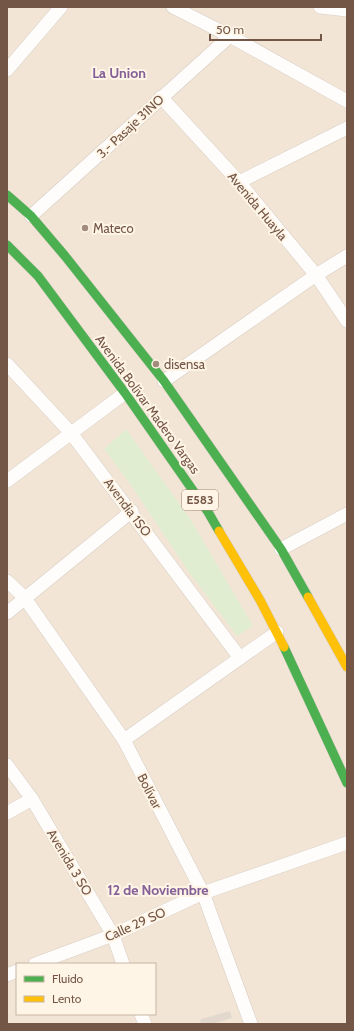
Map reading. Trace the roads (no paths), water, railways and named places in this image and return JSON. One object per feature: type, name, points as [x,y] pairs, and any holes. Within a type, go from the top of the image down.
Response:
[{"type":"main road","name":"Avenida Bolívar Madero Vargas","points":[[7,195],[31,216],[65,256],[164,381],[281,549],[347,667]]},
{"type":"main road","name":"Avenida Bolívar Madero Vargas","points":[[7,245],[38,276],[125,393],[208,512],[277,632],[297,671],[347,783]]},
{"type":"street","points":[[7,70],[61,7]]},
{"type":"street","points":[[173,7],[230,36],[347,101]]},
{"type":"street","points":[[320,7],[347,10]]},
{"type":"street","name":"3.- Pasaje 31NO","points":[[31,216],[230,36]]},
{"type":"street","name":"Avenida Huayla","points":[[161,97],[239,182],[316,275],[347,321]]},
{"type":"street","points":[[239,182],[347,128]]},
{"type":"street","points":[[164,381],[316,275],[347,256]]},
{"type":"street","name":"Avendia 1SO","points":[[7,364],[71,433],[132,512],[240,658]]},
{"type":"street","points":[[7,481],[125,393]]},
{"type":"street","points":[[7,613],[24,597],[132,512]]},
{"type":"street","points":[[281,549],[347,514]]},
{"type":"street","name":"Bolívar","points":[[7,581],[24,597],[124,740],[203,893],[251,1024]]},
{"type":"street","points":[[124,740],[277,632]]},
{"type":"street","name":"Avenida 3 SO","points":[[7,765],[32,799],[113,935],[123,963]]},
{"type":"street","points":[[7,814],[32,799]]},
{"type":"street","name":"Calle 29 SO","points":[[38,963],[113,935],[203,893],[347,843]]},
{"type":"place","name":"Mateco","points":[[85,228]]},
{"type":"place","name":"disensa","points":[[156,364]]},
{"type":"district","name":"La Union","points":[[119,73]]},
{"type":"district","name":"12 de Noviembre","points":[[158,890]]}]
